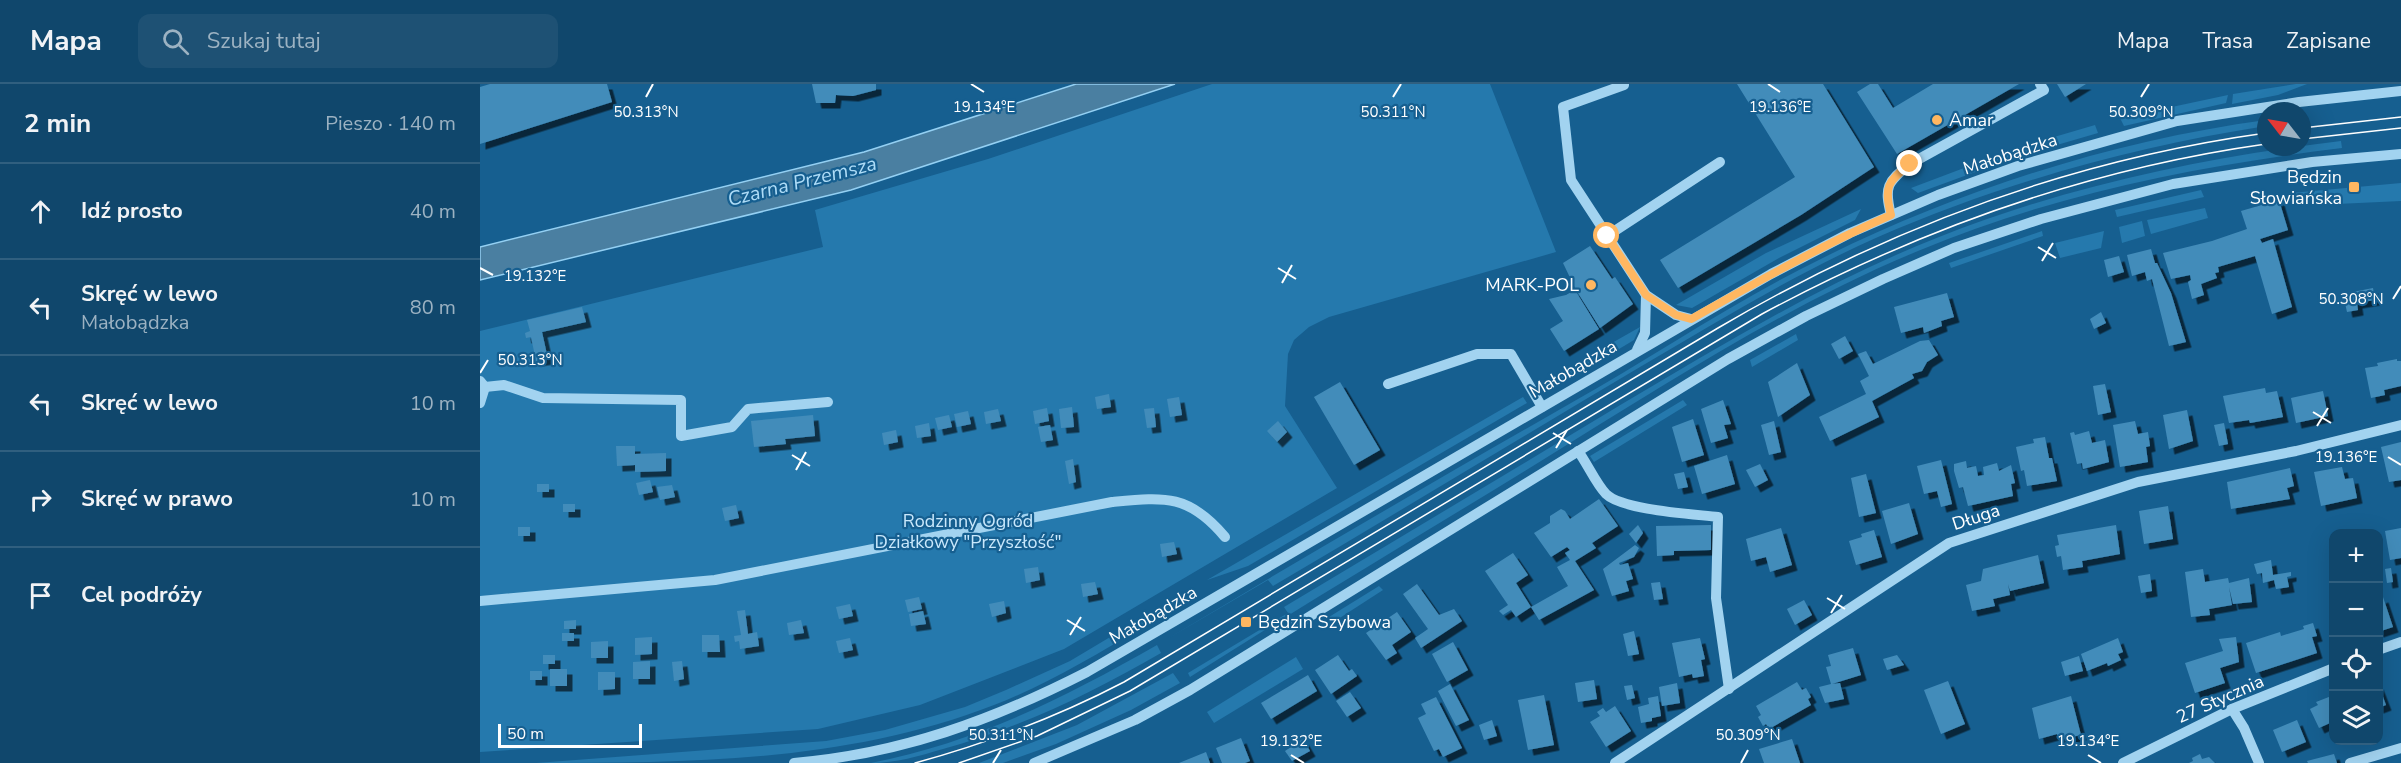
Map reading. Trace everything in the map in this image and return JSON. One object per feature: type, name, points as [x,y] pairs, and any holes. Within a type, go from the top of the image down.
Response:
[{"type":"street","points":[[1891,215],[1886,194],[1895,176],[1910,164],[2044,90],[2040,84]]},
{"type":"street","points":[[1624,85],[1563,107],[1571,180],[1646,295],[1676,315],[1691,319]]},
{"type":"street","name":"Małobądzka","points":[[795,763],[867,753],[922,739],[977,723],[1030,701],[1087,672],[1691,319],[1850,233],[1938,195],[2018,166],[2177,121],[2339,97],[2401,91]]},
{"type":"street","points":[[1034,763],[1135,720],[1190,690],[1728,359],[1806,316],[1883,279],[1954,248],[2041,219],[2173,184],[2312,162],[2401,154]]},
{"type":"street","points":[[1607,236],[1720,162]]},
{"type":"street","points":[[1637,351],[1645,333],[1646,295]]},
{"type":"street","points":[[1388,384],[1477,354],[1511,354],[1542,407]]},
{"type":"street","points":[[480,403],[483,384],[504,385],[543,398],[681,400],[681,436],[732,428],[748,409],[828,402]]},
{"type":"street","name":"Długa","points":[[1615,763],[1949,543],[2138,482],[2296,452],[2401,425]]},
{"type":"street","points":[[1578,450],[1606,494],[1622,502],[1718,517],[1716,598],[1729,689]]},
{"type":"street","points":[[480,601],[715,580],[1112,502],[1139,499],[1168,500],[1190,505],[1210,520],[1225,537]]},
{"type":"street","points":[[2383,649],[2401,642]]},
{"type":"street","name":"27 Stycznia","points":[[2123,763],[2232,710],[2329,670]]},
{"type":"street","points":[[2232,710],[2244,728],[2259,763]]},
{"type":"street","points":[[2350,763],[2401,748]]},
{"type":"green space","name":"Rodzinny Ogród Działkowy \"Przyszłość\"","points":[[1212,84],[1490,84],[1556,252],[1329,317],[1309,327],[1294,340],[1288,354],[1285,406],[1337,488],[1064,649],[920,705],[818,729],[480,752],[480,331],[823,247],[815,210],[988,159]]},
{"type":"green space","points":[[2307,84],[2278,95],[2232,104],[2233,94]]},
{"type":"green space","points":[[2228,95],[2226,103],[2124,126],[2120,118]]},
{"type":"green space","points":[[2257,121],[2257,128],[2117,156],[2020,184],[1925,218],[1847,251],[1728,315],[1273,586],[1268,580],[1167,639],[1741,302],[1854,243],[1968,195],[2026,175],[2085,157],[2205,130]]},
{"type":"green space","points":[[2095,125],[2098,133],[2019,156],[1918,193],[1911,188],[2017,148]]},
{"type":"green space","points":[[2341,141],[2342,148],[2311,152],[2311,145]]},
{"type":"green space","points":[[2257,153],[2257,156],[2282,156],[2180,173],[2021,213],[1918,251],[1820,296],[1679,376],[1190,677],[1188,673],[1288,613],[1284,607],[1622,404],[1777,314],[1857,273],[1939,237],[2038,202],[2138,176]]},
{"type":"green space","points":[[2401,183],[2401,201],[2316,205],[2314,196],[2292,200],[2291,193]]},
{"type":"green space","points":[[2201,190],[2204,197],[2117,217],[2115,210]]},
{"type":"green space","points":[[2205,208],[2208,218],[2151,234],[2147,220]]},
{"type":"green space","points":[[1861,209],[1855,220],[1779,258],[1692,308],[1676,305],[1766,253]]},
{"type":"green space","points":[[2142,221],[2145,236],[2122,243],[2119,227]]},
{"type":"green space","points":[[2042,231],[2043,236],[1951,268],[1949,263]]},
{"type":"green space","points":[[2104,231],[2101,248],[2060,258],[2055,243]]},
{"type":"green space","points":[[1640,327],[1634,340],[1546,393],[1540,384]]},
{"type":"green space","points":[[1796,334],[1798,340],[1752,367],[1750,360]]},
{"type":"green space","points":[[1523,397],[1527,403],[1248,566],[1207,580]]},
{"type":"green space","points":[[1683,400],[1687,405],[1594,462],[1590,456]]},
{"type":"green space","points":[[1379,586],[1383,590],[1332,623],[1329,617]]},
{"type":"green space","points":[[1142,618],[1145,625],[1143,627],[1032,688],[994,705],[939,724],[882,738],[826,748],[710,760],[536,763],[826,741],[885,730],[965,707],[1006,690],[1070,661]]},
{"type":"green space","points":[[1157,645],[1161,653],[1109,682],[1028,720],[925,754],[871,763],[948,743],[1019,716]]},
{"type":"green space","points":[[1296,657],[1303,669],[1214,723],[1207,712]]},
{"type":"green space","points":[[1173,673],[1180,683],[1131,710],[1056,744],[1003,763],[979,763],[1077,725]]},
{"type":"water","name":"Czarna Przemsza","points":[[1076,84],[1175,84],[851,190],[480,280],[480,247],[864,152]]},
{"type":"building","points":[[490,84],[607,84],[612,102],[480,144],[480,87]]},
{"type":"building","points":[[812,84],[876,84],[876,90],[853,96],[836,95],[835,103],[816,103]]},
{"type":"building","points":[[1737,84],[1823,84],[1874,167],[1801,215],[1678,288],[1660,260],[1795,177]]},
{"type":"building","points":[[1870,84],[1878,84],[1893,108],[1933,84],[2019,84],[1897,154],[1857,92]]},
{"type":"building","points":[[2057,84],[2086,84],[2065,97]]},
{"type":"building","points":[[2279,200],[2288,230],[2260,239],[2262,243],[2273,239],[2292,307],[2272,314],[2255,256],[2218,267],[2219,272],[2215,273],[2217,278],[2201,284],[2204,295],[2192,299],[2188,282],[2191,280],[2190,275],[2171,279],[2163,253],[2212,241],[2247,229],[2241,211]]},
{"type":"building","points":[[1590,246],[1612,279],[1615,277],[1633,304],[1600,328],[1576,290],[1563,263]]},
{"type":"building","points":[[2151,249],[2155,263],[2171,293],[2186,342],[2169,346],[2152,279],[2147,281],[2145,272],[2132,276],[2127,255]]},
{"type":"building","points":[[2119,256],[2124,272],[2108,277],[2104,260]]},
{"type":"building","points":[[2373,288],[2375,300],[2357,303],[2358,310],[2347,312],[2343,294]]},
{"type":"building","points":[[1575,290],[1599,329],[1564,351],[1550,329],[1563,321],[1549,299]]},
{"type":"building","points":[[1947,293],[1954,317],[1941,321],[1942,326],[1924,333],[1923,327],[1901,333],[1894,307]]},
{"type":"building","points":[[582,307],[586,322],[542,332],[548,359],[536,361],[531,337],[526,338],[525,333],[530,331],[527,320]]},
{"type":"building","points":[[2101,312],[2106,323],[2094,329],[2090,319]]},
{"type":"building","points":[[1845,336],[1853,351],[1839,359],[1831,344]]},
{"type":"building","points":[[1929,340],[1938,355],[1927,362],[1922,371],[1912,374],[1914,378],[1872,401],[1879,417],[1830,441],[1819,417],[1866,394],[1860,381],[1869,376],[1858,354],[1866,351],[1873,364],[1920,341]]},
{"type":"building","points":[[2397,359],[2401,361],[2401,386],[2384,390],[2385,395],[2371,398],[2365,368]]},
{"type":"building","points":[[1797,363],[1810,395],[1778,417],[1768,382]]},
{"type":"building","points":[[1340,382],[1380,450],[1354,465],[1314,397]]},
{"type":"building","points":[[2105,384],[2111,412],[2098,415],[2093,386]]},
{"type":"building","points":[[2265,388],[2266,393],[2277,391],[2283,417],[2250,423],[2249,420],[2229,423],[2223,396]]},
{"type":"building","points":[[2323,391],[2328,416],[2296,423],[2291,398]]},
{"type":"building","points":[[1109,394],[1111,407],[1097,409],[1095,397]]},
{"type":"building","points":[[1179,397],[1182,415],[1170,417],[1167,399]]},
{"type":"building","points":[[1723,400],[1731,424],[1724,425],[1728,438],[1711,443],[1701,409]]},
{"type":"building","points":[[1072,407],[1074,427],[1061,428],[1059,409]]},
{"type":"building","points":[[1047,408],[1049,421],[1035,424],[1033,411]]},
{"type":"building","points":[[1154,408],[1156,427],[1147,428],[1144,409]]},
{"type":"building","points":[[998,409],[1001,421],[986,424],[984,412]]},
{"type":"building","points":[[2187,410],[2193,441],[2169,449],[2163,415]]},
{"type":"building","points":[[968,411],[971,424],[957,427],[954,414]]},
{"type":"building","points":[[813,415],[815,436],[785,439],[786,444],[754,447],[751,421]]},
{"type":"building","points":[[949,415],[952,427],[938,430],[935,418]]},
{"type":"building","points":[[1693,419],[1704,455],[1682,462],[1672,427]]},
{"type":"building","points":[[1278,421],[1287,432],[1277,442],[1267,431]]},
{"type":"building","points":[[1774,421],[1781,452],[1769,455],[1761,425]]},
{"type":"building","points":[[2135,421],[2138,434],[2148,432],[2150,446],[2146,447],[2148,462],[2120,467],[2113,425]]},
{"type":"building","points":[[929,423],[931,436],[917,438],[915,426]]},
{"type":"building","points":[[2224,423],[2228,444],[2219,446],[2214,425]]},
{"type":"building","points":[[1050,425],[1053,440],[1041,442],[1038,427]]},
{"type":"building","points":[[896,430],[898,442],[884,445],[882,433]]},
{"type":"building","points":[[2089,431],[2092,443],[2105,440],[2109,462],[2083,469],[2082,463],[2077,464],[2070,433],[2074,432],[2075,435]]},
{"type":"building","points":[[2045,437],[2057,481],[2027,486],[2016,447],[2034,443],[2033,439]]},
{"type":"building","points":[[2401,442],[2401,480],[2389,482],[2381,447]]},
{"type":"building","points":[[616,446],[635,446],[635,454],[666,453],[666,471],[635,472],[635,465],[617,466]]},
{"type":"building","points":[[1727,455],[1735,484],[1702,494],[1694,466]]},
{"type":"building","points":[[1073,459],[1076,482],[1069,484],[1065,461]]},
{"type":"building","points":[[1941,460],[1952,504],[1941,507],[1937,491],[1924,494],[1917,466]]},
{"type":"building","points":[[1966,461],[1967,468],[1976,466],[1978,476],[1984,475],[1983,467],[1997,463],[1999,471],[2011,465],[2015,483],[2011,484],[2013,496],[1968,506],[1963,487],[1959,488],[1954,471],[1954,464]]},
{"type":"building","points":[[1760,464],[1768,480],[1755,487],[1746,470]]},
{"type":"building","points":[[2342,467],[2345,479],[2353,478],[2357,498],[2321,506],[2314,472]]},
{"type":"building","points":[[2290,468],[2294,486],[2287,488],[2290,499],[2231,509],[2227,482]]},
{"type":"building","points":[[1684,472],[1688,487],[1678,489],[1674,474]]},
{"type":"building","points":[[1866,474],[1876,513],[1859,517],[1851,478]]},
{"type":"building","points":[[650,480],[653,492],[639,495],[636,483]]},
{"type":"building","points":[[537,484],[549,484],[549,492],[537,492]]},
{"type":"building","points":[[672,485],[675,497],[660,500],[657,487]]},
{"type":"building","points":[[1599,499],[1618,526],[1592,543],[1596,548],[1575,561],[1594,590],[1539,620],[1531,607],[1568,586],[1557,567],[1570,560],[1565,553],[1570,550],[1567,547],[1551,557],[1534,533],[1550,523],[1550,516],[1561,509],[1570,519]]},
{"type":"building","points":[[1909,503],[1918,534],[1891,544],[1882,511]]},
{"type":"building","points":[[563,504],[575,504],[575,512],[563,512]]},
{"type":"building","points":[[736,505],[739,518],[725,521],[722,508]]},
{"type":"building","points":[[2168,506],[2173,539],[2144,544],[2139,511]]},
{"type":"building","points":[[1638,525],[1643,533],[1636,543],[1629,534]]},
{"type":"building","points":[[1711,525],[1711,550],[1674,551],[1674,555],[1657,556],[1656,526]]},
{"type":"building","points":[[2116,525],[2120,554],[2082,561],[2083,567],[2063,570],[2061,556],[2057,557],[2055,546],[2059,545],[2057,535]]},
{"type":"building","points":[[518,527],[530,527],[530,536],[518,536]]},
{"type":"building","points":[[1781,528],[1792,565],[1770,572],[1766,557],[1751,561],[1746,539]]},
{"type":"building","points":[[2401,528],[2401,558],[2390,560],[2385,531]]},
{"type":"building","points":[[1874,530],[1882,557],[1856,565],[1849,541]]},
{"type":"building","points":[[1174,542],[1177,554],[1162,557],[1160,544]]},
{"type":"building","points":[[1635,545],[1639,548],[1634,557],[1619,563],[1620,565],[1628,563],[1633,579],[1626,581],[1629,591],[1612,596],[1603,569]]},
{"type":"building","points":[[1513,553],[1528,575],[1516,583],[1531,607],[1516,617],[1511,610],[1503,615],[1499,611],[1508,605],[1485,571]]},
{"type":"building","points":[[2038,555],[2044,583],[2010,591],[2008,584],[2010,595],[1993,599],[1995,606],[1972,611],[1966,585],[1981,581],[1983,569]]},
{"type":"building","points":[[2271,560],[2273,575],[2291,572],[2291,576],[2287,577],[2289,587],[2276,589],[2274,580],[2263,583],[2262,573],[2257,574],[2254,564]]},
{"type":"building","points":[[1038,567],[1040,580],[1026,583],[1024,569]]},
{"type":"building","points":[[2391,568],[2393,582],[2387,583],[2385,569]]},
{"type":"building","points":[[2203,569],[2205,582],[2228,578],[2229,583],[2249,578],[2252,602],[2233,604],[2229,587],[2232,605],[2209,609],[2210,615],[2191,617],[2185,572]]},
{"type":"building","points":[[2150,574],[2152,591],[2141,593],[2138,576]]},
{"type":"building","points":[[1095,582],[1098,594],[1083,597],[1081,584]]},
{"type":"building","points":[[1660,582],[1663,599],[1654,600],[1651,583]]},
{"type":"building","points":[[1417,584],[1439,615],[1454,609],[1462,621],[1421,648],[1415,638],[1428,629],[1403,594]]},
{"type":"building","points":[[919,597],[922,609],[908,612],[905,600]]},
{"type":"building","points":[[2383,597],[2393,627],[2383,630]]},
{"type":"building","points":[[1804,600],[1812,615],[1795,625],[1787,609]]},
{"type":"building","points":[[1004,601],[1006,613],[992,617],[989,604]]},
{"type":"building","points":[[850,604],[853,616],[839,619],[836,607]]},
{"type":"building","points":[[745,610],[748,634],[757,632],[759,646],[740,649],[739,641],[735,642],[734,636],[741,635],[737,611]]},
{"type":"building","points":[[923,611],[926,624],[911,626],[909,614]]},
{"type":"building","points":[[1397,612],[1411,632],[1392,645],[1397,653],[1386,660],[1366,633]]},
{"type":"building","points":[[576,620],[576,629],[564,629],[564,621]]},
{"type":"building","points":[[801,620],[804,633],[789,635],[787,623]]},
{"type":"building","points":[[2313,623],[2317,636],[2312,637],[2317,653],[2256,673],[2246,643],[2280,632],[2281,636],[2304,629],[2303,626]]},
{"type":"building","points":[[1634,631],[1639,654],[1628,656],[1623,634]]},
{"type":"building","points":[[562,633],[574,633],[574,641],[562,641]]},
{"type":"building","points":[[702,635],[719,635],[720,652],[702,652]]},
{"type":"building","points":[[652,637],[652,654],[635,655],[635,638]]},
{"type":"building","points":[[2236,637],[2239,662],[2220,668],[2225,683],[2195,693],[2185,663],[2223,651],[2219,639]]},
{"type":"building","points":[[850,638],[853,650],[839,653],[836,641]]},
{"type":"building","points":[[1700,638],[1705,659],[1701,660],[1704,676],[1693,678],[1692,674],[1679,677],[1672,643]]},
{"type":"building","points":[[2118,638],[2123,652],[2118,654],[2121,660],[2087,671],[2081,654]]},
{"type":"building","points":[[608,641],[608,658],[591,658],[591,642]]},
{"type":"building","points":[[1453,642],[1468,670],[1447,682],[1432,654]]},
{"type":"building","points":[[1853,648],[1861,675],[1832,684],[1840,683],[1844,699],[1825,703],[1819,687],[1831,684],[1826,667],[1831,666],[1828,655]]},
{"type":"building","points":[[543,655],[555,655],[555,664],[543,664]]},
{"type":"building","points":[[1338,655],[1349,671],[1352,669],[1357,676],[1331,694],[1315,670]]},
{"type":"building","points":[[1897,655],[1904,665],[1887,670],[1883,659]]},
{"type":"building","points":[[2079,656],[2083,671],[2065,676],[2061,662]]},
{"type":"building","points":[[650,661],[650,679],[633,679],[633,662]]},
{"type":"building","points":[[682,661],[684,679],[674,681],[672,662]]},
{"type":"building","points":[[550,669],[567,669],[567,686],[550,686]]},
{"type":"building","points":[[530,671],[542,671],[542,680],[530,680]]},
{"type":"building","points":[[598,672],[615,672],[615,689],[598,690]]},
{"type":"building","points":[[1308,675],[1317,691],[1271,719],[1261,703]]},
{"type":"building","points":[[1594,680],[1597,699],[1578,702],[1575,683]]},
{"type":"building","points":[[1948,681],[1965,724],[1941,734],[1924,690]]},
{"type":"building","points":[[1797,682],[1802,690],[1806,688],[1811,697],[1808,699],[1811,705],[1769,729],[1766,724],[1763,726],[1756,706]]},
{"type":"building","points":[[1677,683],[1680,703],[1662,706],[1659,687]]},
{"type":"building","points":[[1450,684],[1469,720],[1456,726],[1438,691]]},
{"type":"building","points":[[1632,685],[1635,698],[1627,700],[1624,686]]},
{"type":"building","points":[[1350,692],[1361,708],[1347,717],[1336,701]]},
{"type":"building","points":[[1544,695],[1554,745],[1528,750],[1518,700]]},
{"type":"building","points":[[1658,696],[1661,716],[1641,723],[1638,707],[1649,704],[1648,698]]},
{"type":"building","points":[[2071,696],[2081,735],[2059,740],[2057,734],[2039,739],[2032,708]]},
{"type":"building","points":[[1436,697],[1462,748],[1443,757],[1439,749],[1434,751],[1418,718],[1426,714],[1421,704]]},
{"type":"building","points":[[2329,697],[2329,723],[2319,728],[2310,709],[2318,705],[2316,702]]},
{"type":"building","points":[[1615,706],[1631,731],[1606,747],[1590,722],[1600,716],[1597,712],[1603,708],[1606,712]]},
{"type":"building","points":[[1492,720],[1497,736],[1484,740],[1479,725]]},
{"type":"building","points":[[2297,720],[2306,742],[2282,752],[2273,730]]},
{"type":"building","points":[[1241,738],[1250,761],[1222,763],[1216,748]]},
{"type":"building","points":[[1303,739],[1310,751],[1292,761],[1285,751]]},
{"type":"building","points":[[1792,739],[1800,763],[1764,763],[1759,749]]},
{"type":"building","points":[[1206,752],[1210,763],[1179,763]]},
{"type":"building","points":[[2200,754],[2202,759],[2209,757],[2215,763],[2189,763],[2193,761],[2192,758]]},
{"type":"building","points":[[2334,754],[2337,763],[2308,763],[2307,761]]},
{"type":"tram line","points":[[2311,127],[2401,117]]},
{"type":"tram line","points":[[2311,138],[2401,128]]},
{"type":"tram line","points":[[915,763],[1022,728],[1073,707],[1124,682],[1718,328],[1848,259],[1915,229],[2052,180],[2193,145],[2257,134]]},
{"type":"tram line","points":[[959,763],[1037,736],[1130,691],[1762,314],[1822,283],[1944,229],[2006,206],[2134,169],[2257,146]]},
{"type":"place","name":"Amar","points":[[1937,120]]},
{"type":"place","name":"Będzin Słowiańska","points":[[2354,187]]},
{"type":"place","name":"MARK-POL","points":[[1591,285]]},
{"type":"place","name":"Będzin Szybowa","points":[[1246,622]]},
{"type":"route","points":[[1607,236],[1646,295],[1676,315],[1691,319],[1771,274],[1850,233],[1891,215],[1886,194],[1889,184],[1910,164]]}]
